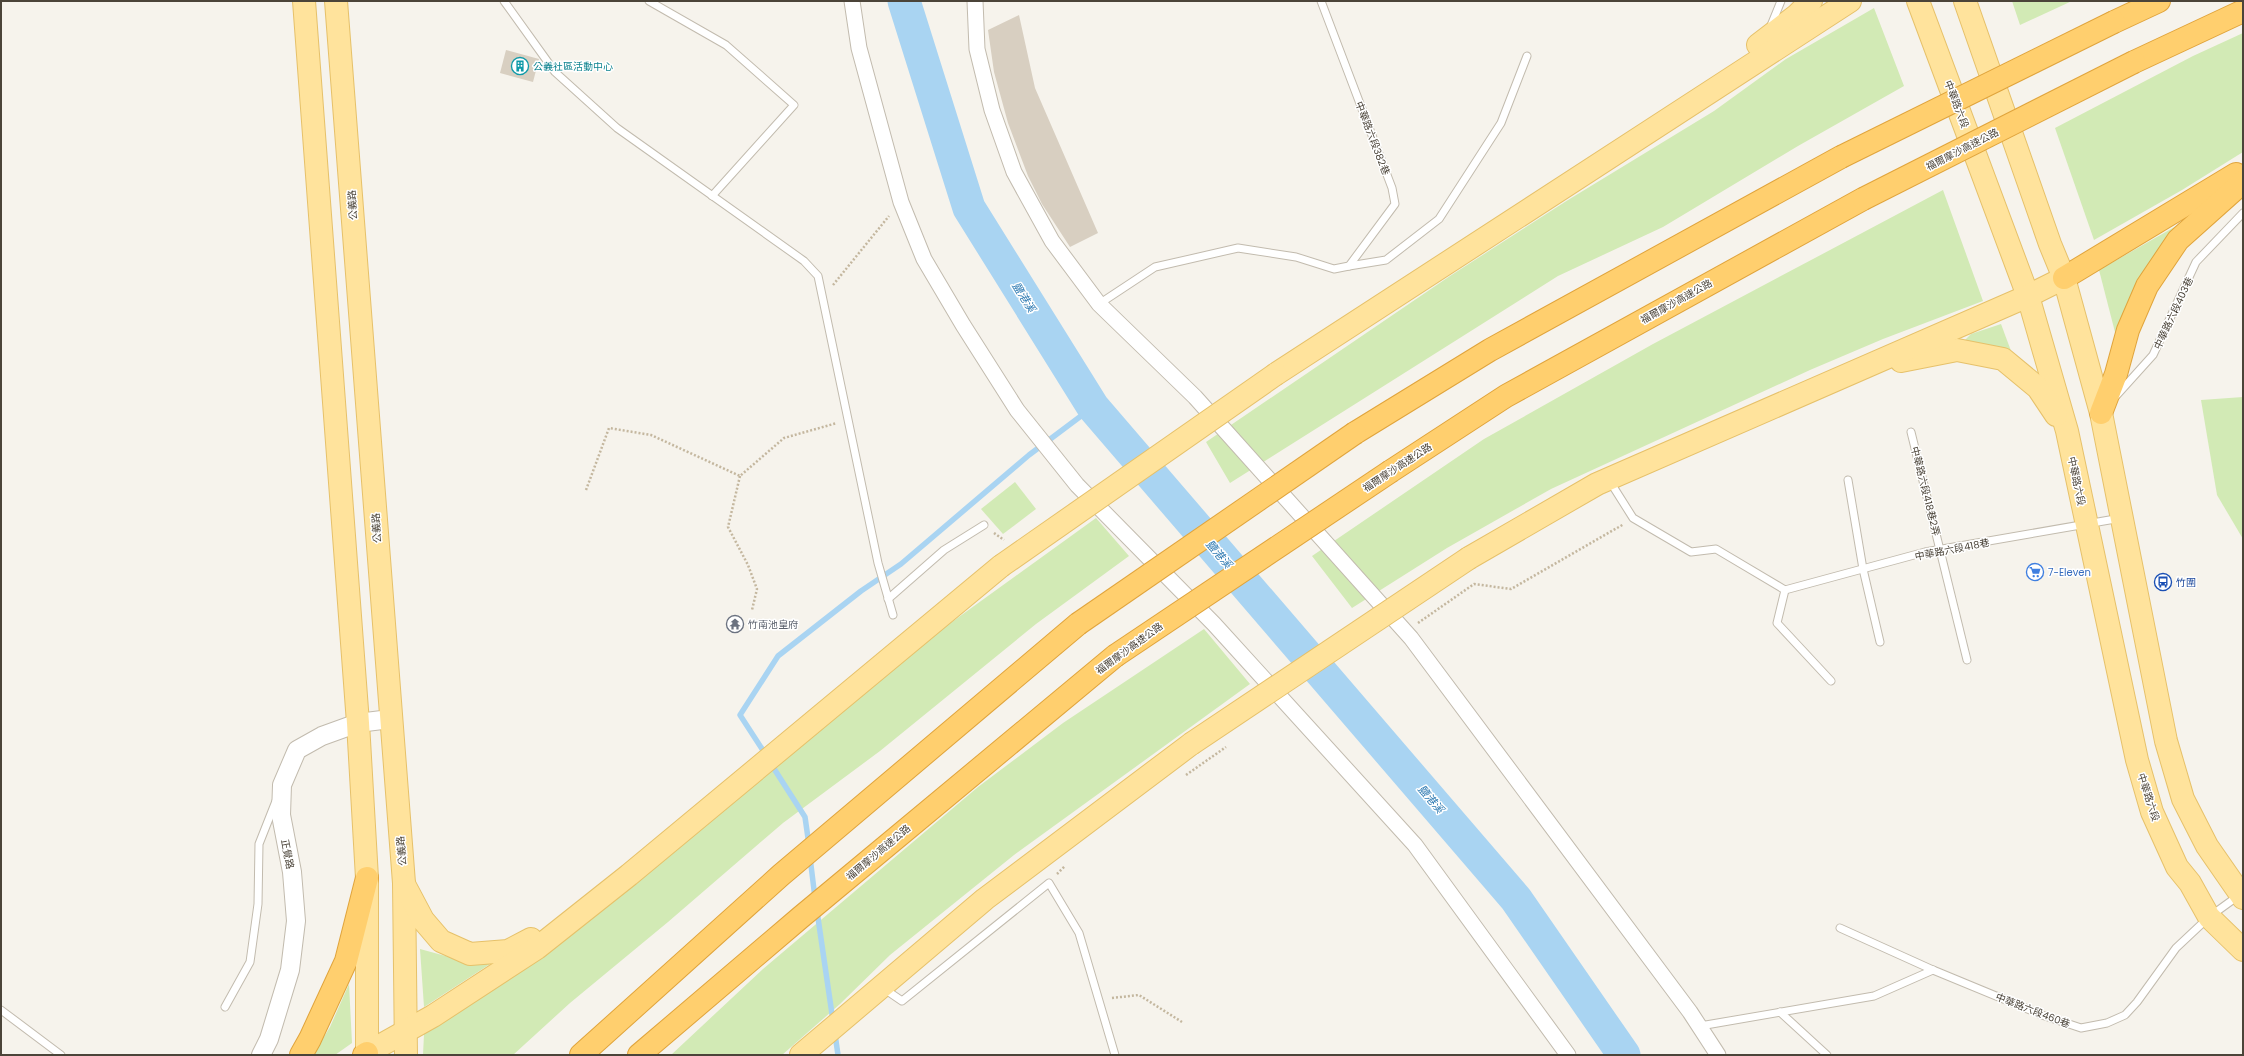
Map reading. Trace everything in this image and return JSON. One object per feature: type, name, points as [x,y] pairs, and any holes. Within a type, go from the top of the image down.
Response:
[{"type":"highway","points":[[581,1055],[810,851],[1078,624],[1355,433],[1490,350],[1841,156],[2159,1]]},
{"type":"highway","name":"福爾摩沙高速公路","points":[[639,1055],[816,904],[1115,656],[1391,471],[1506,396],[1863,199],[2134,62],[2243,11]]},
{"type":"highway","points":[[2064,278],[2243,171]]},
{"type":"highway","points":[[2101,413],[2116,374],[2128,330],[2147,286],[2178,240],[2243,182]]},
{"type":"highway","points":[[301,1055],[310,1039],[346,961],[366,878]]},
{"type":"main road","points":[[304,1],[358,723],[366,878],[366,1054],[432,1016],[537,948],[629,875],[1001,566],[1276,374],[1850,1]]},
{"type":"main road","name":"公義路","points":[[336,1],[390,719],[404,883],[406,1055]]},
{"type":"main road","points":[[1705,94],[1748,52],[1797,15],[1811,1]]},
{"type":"main road","name":"中華路六段","points":[[1918,1],[2028,296],[2067,431],[2086,525],[2138,760],[2152,812],[2177,867],[2190,882],[2209,916],[2243,950]]},
{"type":"main road","points":[[1966,1],[2050,244],[2064,278],[2101,413],[2166,741],[2183,800],[2207,846],[2242,895]]},
{"type":"main road","points":[[801,1055],[985,899],[1191,744],[1469,558],[1608,479],[2028,296],[2064,278]]},
{"type":"main road","points":[[1800,395],[1908,359],[1957,350],[2003,359],[2038,388],[2067,431]]},
{"type":"main road","points":[[404,883],[423,920],[441,941],[470,954],[508,951],[545,932],[629,875]]},
{"type":"street","points":[[852,1],[859,48],[901,202],[924,259],[967,332],[1030,429],[1077,485],[1214,624],[1416,845],[1568,1055]]},
{"type":"street","points":[[975,1],[977,49],[992,110],[1014,172],[1052,241],[1099,304],[1195,397],[1411,638],[1700,1026],[1718,1055]]},
{"type":"street","name":"正覺路","points":[[261,1055],[269,1039],[290,970],[296,920],[292,872],[281,815],[282,785],[297,750],[322,736],[358,723],[390,719]]},
{"type":"lane","points":[[504,1],[555,72],[617,128],[804,261],[818,276],[878,563],[893,615]]},
{"type":"lane","points":[[649,1],[726,45],[794,105],[712,196]]},
{"type":"lane","name":"中華路六段382巷","points":[[1321,1],[1392,188],[1395,204],[1350,266]]},
{"type":"lane","points":[[1766,38],[1781,1]]},
{"type":"lane","points":[[1099,304],[1155,267],[1238,248],[1296,258],[1334,269],[1386,260],[1439,219],[1501,122],[1527,56]]},
{"type":"lane","name":"中華路六段403巷","points":[[2101,413],[2153,355],[2196,262],[2243,213]]},
{"type":"lane","name":"中華路六段418巷2弄","points":[[1911,432],[1967,660]]},
{"type":"lane","points":[[1608,479],[1634,518],[1691,552],[1716,549],[1785,590],[1777,623],[1831,681]]},
{"type":"lane","points":[[1848,480],[1863,569],[1880,642]]},
{"type":"lane","name":"中華路六段418巷","points":[[1785,590],[1941,550],[2121,518]]},
{"type":"lane","points":[[888,599],[944,550],[984,525]]},
{"type":"lane","points":[[225,1007],[250,962],[258,904],[258,844],[282,785]]},
{"type":"lane","points":[[881,987],[902,1001],[1049,883],[1079,933],[1115,1055]]},
{"type":"lane","name":"中華路六段460巷","points":[[1840,928],[1933,970],[2042,1015],[2081,1028],[2107,1023],[2125,1015],[2176,948],[2209,916],[2242,895]]},
{"type":"lane","points":[[1700,1026],[1874,996],[1933,970]]},
{"type":"lane","points":[[1,1010],[61,1055]]},
{"type":"lane","points":[[1780,1012],[1827,1055]]},
{"type":"path","points":[[822,297],[901,202]]},
{"type":"path","points":[[752,610],[758,589],[748,565],[728,527],[740,476],[784,438],[849,419]]},
{"type":"path","points":[[586,490],[609,428],[651,435],[740,476]]},
{"type":"path","points":[[1415,625],[1474,584],[1511,589],[1634,518]]},
{"type":"path","points":[[984,525],[1004,540],[1011,536]]},
{"type":"path","points":[[1183,778],[1231,744]]},
{"type":"path","points":[[1049,883],[1067,864]]},
{"type":"path","points":[[1099,1000],[1139,995],[1182,1022]]},
{"type":"green space","points":[[2012,1],[2072,1],[2020,25]]},
{"type":"green space","points":[[1874,8],[1904,86],[1798,146],[1663,227],[1558,276],[1230,483],[1206,442],[1450,276],[1568,200],[1714,111],[1786,59]]},
{"type":"green space","points":[[2243,33],[2243,152],[2182,190],[2094,240],[2055,128],[2193,56]]},
{"type":"green space","points":[[1943,190],[1983,301],[1883,339],[1810,370],[1551,489],[1447,548],[1352,608],[1312,556],[1484,439],[1653,344]]},
{"type":"green space","points":[[2192,217],[2116,336],[2099,270]]},
{"type":"green space","points":[[2001,324],[2014,359],[1962,343],[1971,334]]},
{"type":"green space","points":[[2243,397],[2243,539],[2217,495],[2201,400]]},
{"type":"green space","points":[[1015,482],[1036,509],[1003,534],[981,509]]},
{"type":"green space","points":[[1096,518],[1129,556],[1036,624],[880,751],[783,823],[668,922],[570,1003],[513,1055],[423,1055],[424,1034],[531,962],[945,627]]},
{"type":"green space","points":[[1204,629],[1250,684],[1014,855],[890,955],[840,1004],[782,1055],[671,1055],[763,969],[978,787],[1063,723]]},
{"type":"green space","points":[[420,949],[453,958],[490,964],[424,1007]]},
{"type":"green space","points":[[349,984],[352,1043],[335,1055],[313,1055],[330,1027]]},
{"type":"building","points":[[1019,15],[1035,88],[1098,233],[1070,247],[1042,204],[1028,176],[1008,123],[994,72],[988,30]]},
{"type":"building","name":"公義社區活動中心","points":[[506,50],[539,59],[533,82],[500,73]]},
{"type":"waterway","name":"鹽港溪","points":[[904,1],[969,208],[1093,407],[1516,899],[1624,1055]]},
{"type":"waterway","points":[[766,755],[740,715],[778,656],[861,591],[901,564],[1029,455],[1093,407]]},
{"type":"waterway","points":[[771,764],[805,817],[809,845]]},
{"type":"waterway","points":[[810,857],[815,898]]},
{"type":"waterway","points":[[817,911],[833,1021]]},
{"type":"waterway","points":[[835,1034],[838,1055]]},
{"type":"place","name":"公義社區活動中心","points":[[520,66]]},
{"type":"place","name":"7-Eleven","points":[[2035,572]]},
{"type":"place","name":"竹圍","points":[[2163,582]]},
{"type":"place","name":"竹南池皇府","points":[[735,624]]}]
